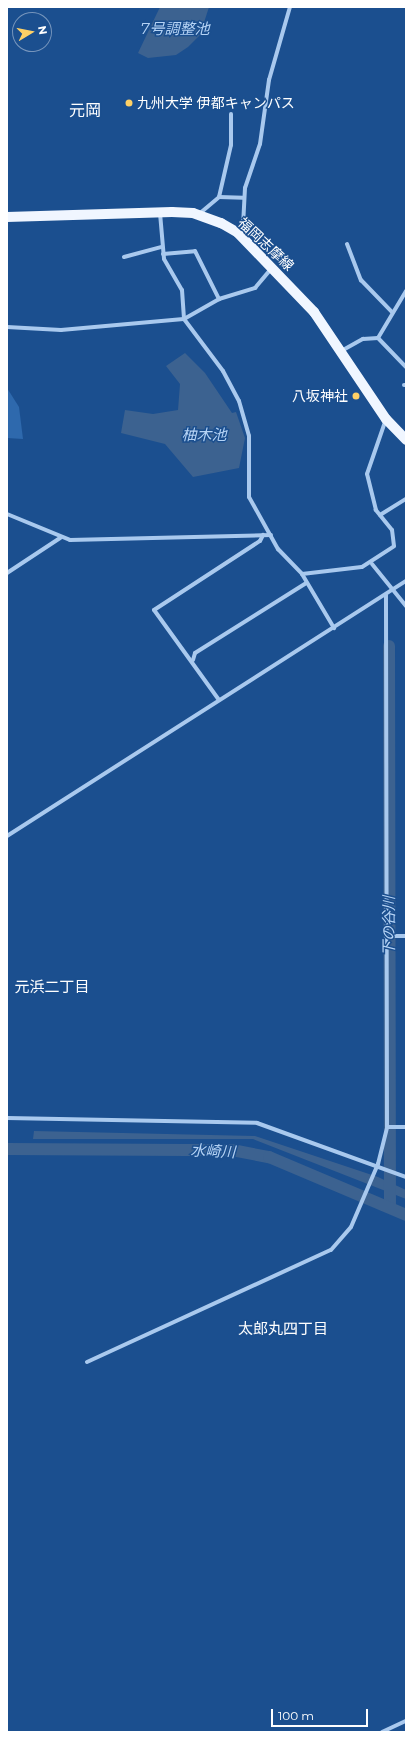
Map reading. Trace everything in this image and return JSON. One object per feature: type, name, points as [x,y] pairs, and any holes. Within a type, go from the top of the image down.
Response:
[{"type":"main road","name":"福岡志摩線","points":[[7,217],[160,212],[198,215],[238,233],[314,312],[343,350],[386,418],[406,440]]},
{"type":"street","points":[[238,233],[243,226],[243,198],[260,144],[269,80],[290,7]]},
{"type":"street","points":[[198,215],[219,197],[231,145],[231,114]]},
{"type":"street","points":[[219,197],[243,198]]},
{"type":"street","points":[[160,212],[163,254],[182,290],[184,319],[234,386],[249,436],[249,498],[278,549],[302,574],[334,628]]},
{"type":"street","points":[[347,244],[361,280],[392,312]]},
{"type":"street","points":[[124,257],[162,247]]},
{"type":"street","points":[[163,254],[195,251],[219,299]]},
{"type":"street","points":[[7,326],[66,329],[184,319],[219,299],[255,288],[272,268]]},
{"type":"street","points":[[378,338],[392,312],[406,291]]},
{"type":"street","points":[[343,350],[363,339],[378,338],[406,367]]},
{"type":"street","points":[[302,574],[372,564],[394,546],[392,530],[380,515],[367,467],[379,443],[381,424],[386,418]]},
{"type":"street","points":[[380,515],[406,499]]},
{"type":"street","points":[[7,514],[60,538],[271,535]]},
{"type":"street","points":[[219,700],[193,660],[185,655],[154,610],[260,541],[263,535]]},
{"type":"street","points":[[7,573],[60,538]]},
{"type":"street","points":[[372,564],[406,606]]},
{"type":"street","points":[[7,836],[386,595],[406,580]]},
{"type":"street","points":[[193,660],[195,653],[306,583]]},
{"type":"street","points":[[87,1362],[331,1250],[343,1239],[377,1166],[388,1127],[386,936],[386,595]]},
{"type":"street","points":[[386,936],[406,936]]},
{"type":"street","points":[[7,1118],[251,1122],[279,1128],[406,1176]]},
{"type":"street","points":[[388,1127],[406,1128]]},
{"type":"street","points":[[382,1732],[406,1721]]},
{"type":"shaded area","points":[[7,388],[19,407],[23,439],[7,438]]},
{"type":"water","name":"7号調整池","points":[[160,7],[209,7],[200,35],[188,47],[176,55],[148,58],[138,53]]},
{"type":"water","name":"柚木池","points":[[185,353],[205,373],[232,413],[236,412],[245,438],[239,468],[193,477],[165,444],[121,433],[125,410],[153,414],[178,410],[180,384],[166,366]]},
{"type":"water","points":[[34,1131],[255,1136],[378,1177],[406,1190],[406,1199],[253,1139],[33,1139]]},
{"type":"waterway","name":"下の谷川","points":[[389,646],[390,1206]]},
{"type":"waterway","name":"水崎川","points":[[7,1149],[232,1150],[269,1157],[406,1215]]},
{"type":"place","name":"九州大学 伊都キャンパス","points":[[129,103]]},
{"type":"place","name":"八坂神社","points":[[356,396]]},
{"type":"district","name":"元岡","points":[[85,111]]},
{"type":"district","name":"元浜二丁目","points":[[52,987]]},
{"type":"district","name":"太郎丸四丁目","points":[[283,1329]]}]
